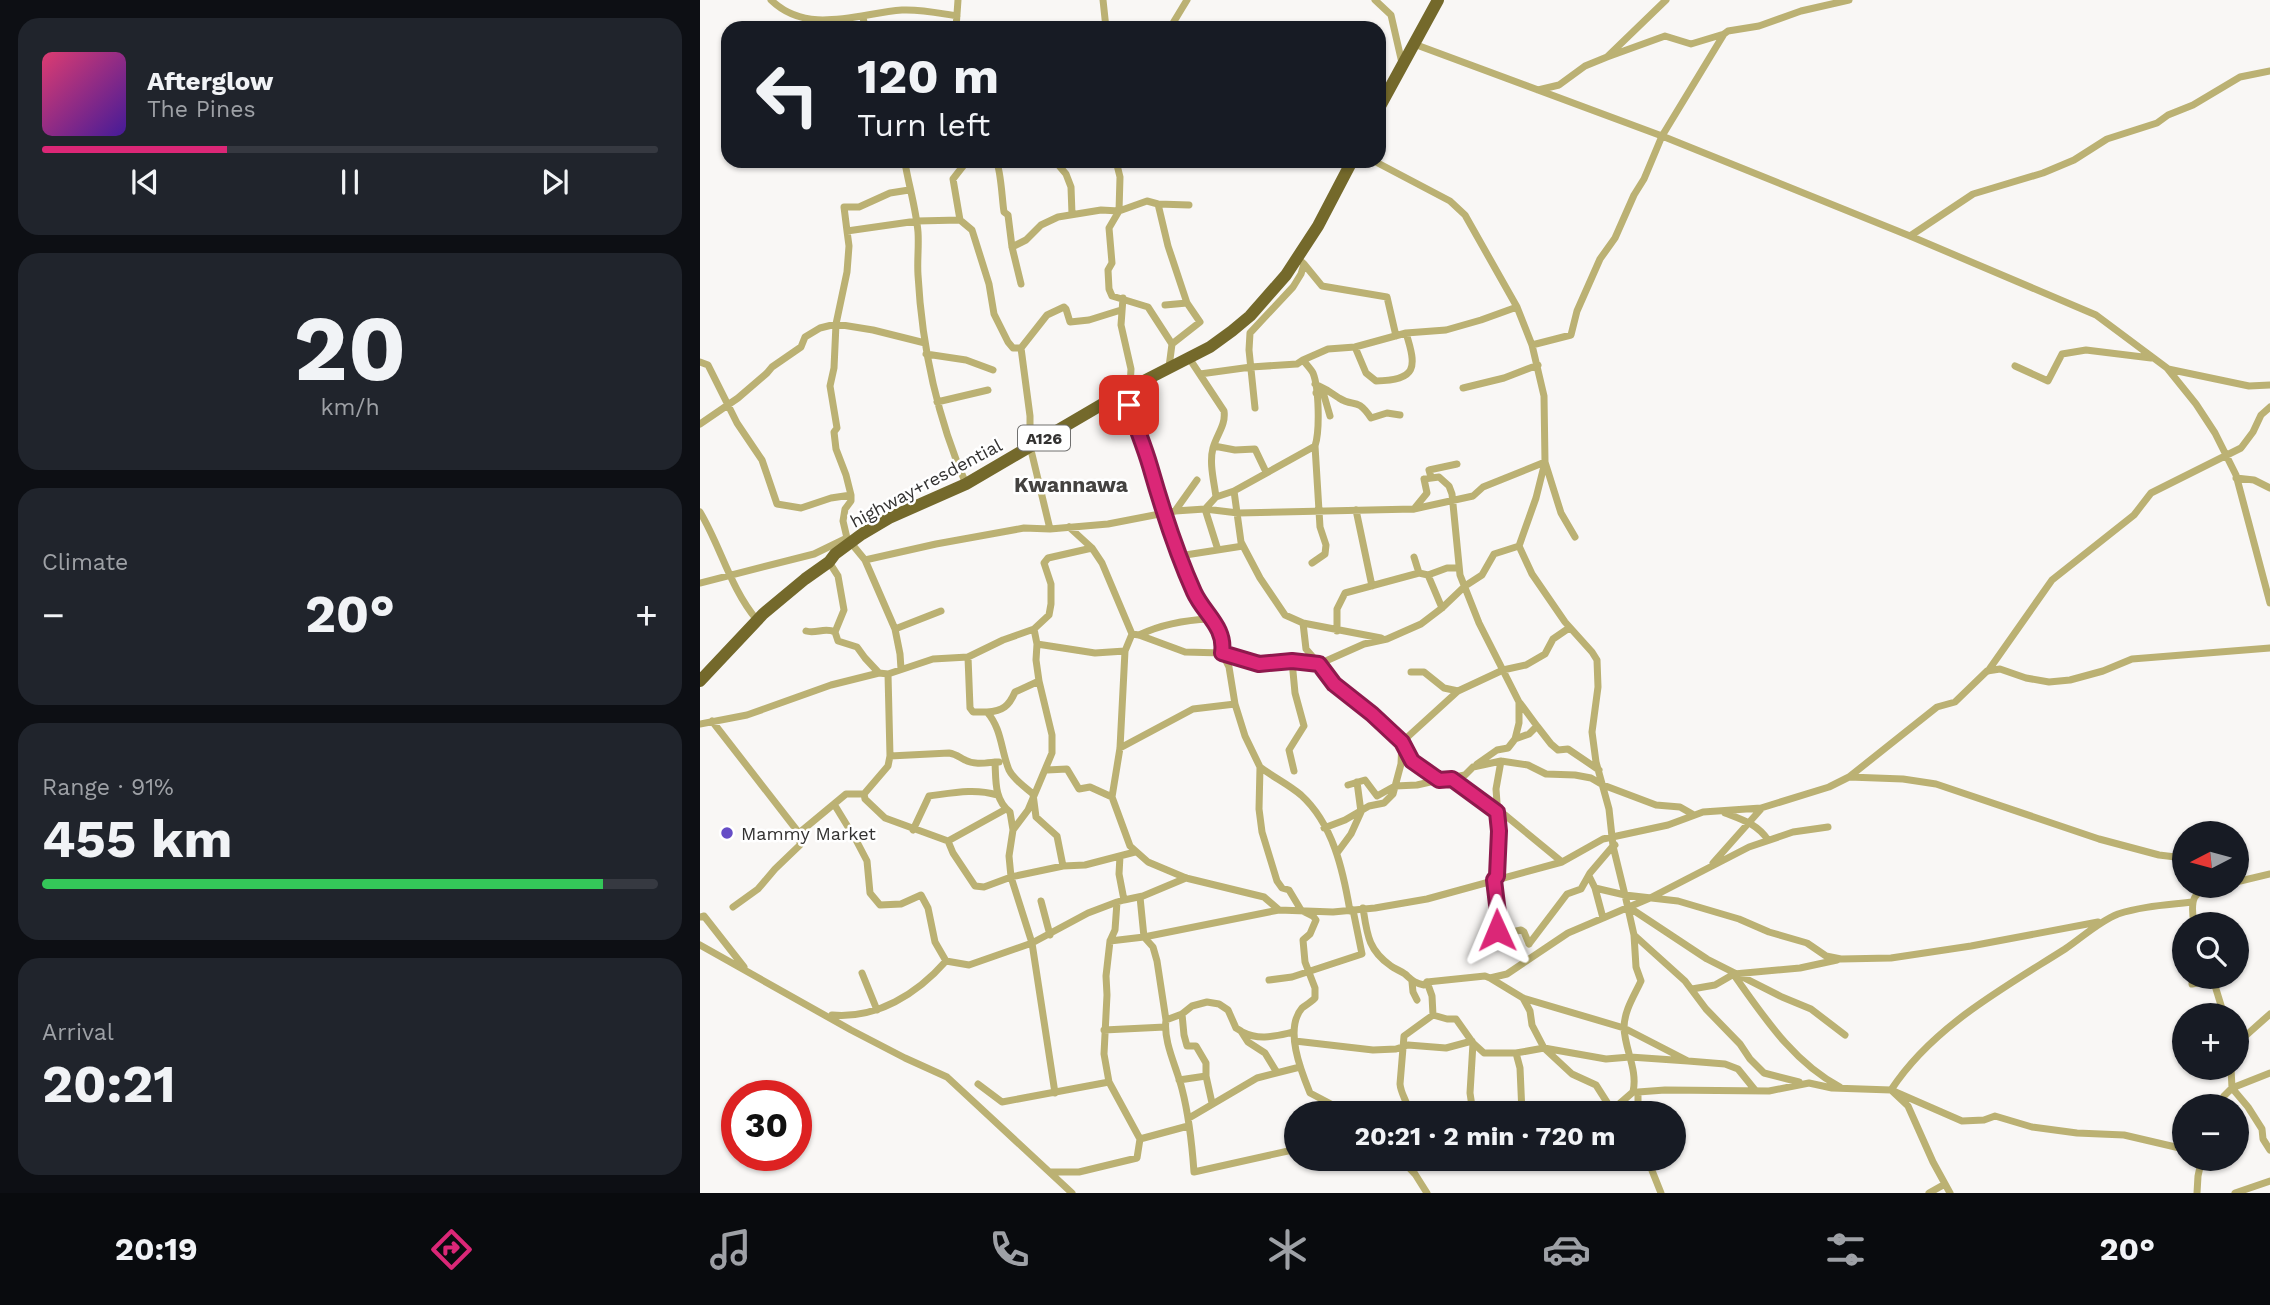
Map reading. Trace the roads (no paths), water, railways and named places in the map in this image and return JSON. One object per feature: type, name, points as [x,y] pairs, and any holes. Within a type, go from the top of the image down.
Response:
[{"type":"highway","points":[[1386,94],[1438,0]]},
{"type":"highway","name":"highway+resdential","points":[[700,681],[757,620],[829,562],[848,541],[889,518],[966,484],[1130,388],[1210,347],[1250,316],[1301,261],[1348,168]]},
{"type":"street","points":[[771,0],[784,10],[815,20],[844,21],[914,10],[957,16]]},
{"type":"street","points":[[957,21],[958,0]]},
{"type":"street","points":[[1103,0],[1104,21]]},
{"type":"street","points":[[1174,21],[1187,0]]},
{"type":"street","points":[[1375,0],[1391,15],[1402,63]]},
{"type":"street","points":[[1607,57],[1666,0]]},
{"type":"street","points":[[1537,90],[1559,85],[1586,66],[1665,36],[1691,44],[1728,31],[1759,26],[1801,11],[1849,0]]},
{"type":"street","points":[[863,17],[864,21]]},
{"type":"street","points":[[1532,345],[1571,335],[1577,311],[1600,259],[1615,237],[1662,136],[1724,34]]},
{"type":"street","points":[[1414,44],[1662,136],[1910,236],[2096,315],[2167,368],[2196,404],[2226,455],[2236,478],[2270,603]]},
{"type":"street","points":[[1910,236],[1973,194],[2043,173],[2074,160],[2107,139],[2157,123],[2240,77],[2270,71]]},
{"type":"street","points":[[1386,167],[1450,201],[1465,215],[1517,307],[1538,365],[1544,396],[1545,462],[1520,545],[1532,573],[1569,628],[1597,660],[1598,687],[1592,732],[1596,762],[1600,770],[1613,846],[1629,908],[1636,967],[1641,981],[1626,1013],[1624,1028],[1635,1073],[1637,1101]]},
{"type":"street","points":[[906,168],[917,221],[918,274],[926,354],[937,402],[966,484]]},
{"type":"street","points":[[998,168],[1004,212],[1008,215],[1021,285]]},
{"type":"street","points":[[1061,168],[1071,187],[1072,214]]},
{"type":"street","points":[[1118,168],[1119,211],[1109,228],[1112,263],[1108,270],[1109,289],[1112,296],[1148,307],[1171,344],[1169,367]]},
{"type":"street","points":[[959,169],[953,184],[960,220],[971,230],[977,242],[997,321],[1013,348],[1021,348]]},
{"type":"street","points":[[901,669],[895,629],[866,560],[848,541],[844,521],[845,509],[851,501],[851,495],[836,449],[834,432],[837,428],[830,386],[834,368],[836,324],[848,272],[849,246],[844,207],[859,207],[890,193],[909,190]]},
{"type":"street","points":[[1012,247],[1026,240],[1041,225],[1058,217],[1101,210],[1119,211],[1147,201],[1189,205]]},
{"type":"street","points":[[1158,204],[1168,246],[1187,303],[1200,322],[1171,344]]},
{"type":"street","points":[[847,231],[917,221],[960,220]]},
{"type":"street","points":[[1301,261],[1322,286],[1387,297],[1396,336]]},
{"type":"street","points":[[1255,408],[1249,350],[1250,333],[1293,287],[1301,274],[1301,261]]},
{"type":"street","points":[[1123,298],[1121,325],[1131,369],[1129,405],[1179,555],[1197,599],[1217,625],[1224,642],[1222,653],[1228,667],[1235,704],[1259,767],[1262,831],[1277,881],[1282,888],[1289,890],[1301,910],[1316,920],[1310,934],[1303,940],[1315,998],[1298,1015],[1294,1032],[1295,1049],[1310,1093],[1325,1101]]},
{"type":"street","points":[[1164,305],[1187,303]]},
{"type":"street","points":[[1050,529],[1030,446],[1030,416],[1021,348],[1047,315],[1064,307],[1070,322],[1089,320],[1121,310]]},
{"type":"street","points":[[1200,373],[1297,364],[1328,349],[1355,346],[1406,333],[1446,330],[1517,307]]},
{"type":"street","points":[[700,424],[729,405],[772,367],[801,347],[805,337],[820,328],[836,324],[925,343]]},
{"type":"street","points":[[1355,346],[1366,373],[1376,381],[1401,378],[1413,368],[1412,351],[1406,333]]},
{"type":"street","points":[[2015,366],[2048,381],[2062,354],[2086,350],[2154,358]]},
{"type":"street","points":[[926,354],[966,360],[993,370]]},
{"type":"street","points":[[1189,358],[1224,411],[1225,421],[1214,446],[1212,459],[1216,498]]},
{"type":"street","points":[[1303,360],[1312,371],[1315,388],[1318,420],[1315,446],[1325,554],[1312,564]]},
{"type":"street","points":[[700,362],[708,365],[742,430],[762,460],[777,504],[801,508],[831,498],[851,495]]},
{"type":"street","points":[[1464,388],[1504,378],[1538,365]]},
{"type":"street","points":[[2167,368],[2240,385],[2270,384]]},
{"type":"street","points":[[1315,388],[1332,392],[1342,400],[1354,402],[1363,407],[1371,418],[1387,413],[1400,415]]},
{"type":"street","points":[[1315,388],[1323,392],[1330,416]]},
{"type":"street","points":[[937,402],[988,390]]},
{"type":"street","points":[[1110,941],[1144,937],[1279,909],[1323,913],[1415,902],[1562,862],[1603,838],[1668,825],[1694,815],[1761,808],[1829,787],[1849,777],[1937,707],[1955,702],[1987,671],[2052,580],[2134,515],[2151,493],[2241,448],[2261,415],[2270,407]]},
{"type":"street","points":[[1214,446],[1235,450],[1255,449],[1266,472]]},
{"type":"street","points":[[1205,509],[1216,498],[1234,491],[1315,446]]},
{"type":"street","points":[[866,560],[1024,528],[1050,529],[1108,524],[1175,511],[1205,509],[1238,513],[1367,512],[1414,509],[1473,496],[1483,487],[1545,462]]},
{"type":"street","points":[[1545,462],[1561,513],[1575,537]]},
{"type":"street","points":[[1431,477],[1429,470],[1457,464]]},
{"type":"street","points":[[1414,509],[1427,493],[1424,479],[1439,477],[1449,486],[1453,500],[1459,568],[1479,623],[1519,702],[1550,744],[1558,750],[1568,749],[1600,770]]},
{"type":"street","points":[[2236,478],[2254,480],[2270,488]]},
{"type":"street","points":[[1175,511],[1197,480]]},
{"type":"street","points":[[1234,491],[1243,546],[1260,578],[1285,615],[1303,623],[1387,639]]},
{"type":"street","points":[[1205,509],[1218,550]]},
{"type":"street","points":[[1356,510],[1372,586]]},
{"type":"street","points":[[700,512],[729,576],[757,620]]},
{"type":"street","points":[[1069,527],[1092,548],[1102,563],[1135,635],[1185,652],[1222,653],[1259,664],[1292,661],[1319,664],[1364,644],[1387,639],[1421,624],[1482,575],[1494,554],[1520,545]]},
{"type":"street","points":[[700,583],[814,554],[848,541]]},
{"type":"street","points":[[1179,555],[1243,546]]},
{"type":"street","points":[[700,724],[747,715],[831,685],[883,674],[933,659],[968,657],[1034,629],[1048,615],[1051,604],[1051,584],[1044,563],[1048,558],[1092,548]]},
{"type":"street","points":[[1414,557],[1441,608]]},
{"type":"street","points":[[799,833],[846,794],[864,794],[888,766],[890,756],[883,674],[857,647],[838,641],[835,632],[844,610],[838,576],[829,562]]},
{"type":"street","points":[[1337,631],[1338,608],[1345,593],[1447,568],[1459,568]]},
{"type":"street","points":[[895,629],[941,611]]},
{"type":"street","points":[[1210,619],[1187,620],[1135,635],[1125,651],[1120,748],[1112,797],[1130,846],[1148,862],[1186,878],[1264,897],[1279,909]]},
{"type":"street","points":[[1303,623],[1306,649],[1334,684],[1402,742],[1412,761],[1439,780]]},
{"type":"street","points":[[1324,828],[1369,806],[1384,803],[1393,794],[1401,764],[1402,742],[1458,691],[1503,670],[1526,665],[1545,654],[1553,639],[1569,628]]},
{"type":"street","points":[[806,631],[811,633],[829,629],[835,632]]},
{"type":"street","points":[[1013,830],[1028,810],[1052,754],[1052,735],[1039,681],[1034,629]]},
{"type":"street","points":[[1037,644],[1095,653],[1125,651]]},
{"type":"street","points":[[1987,671],[2000,669],[2049,682],[2070,680],[2103,671],[2132,659],[2270,648]]},
{"type":"street","points":[[968,657],[970,708],[973,712],[998,712],[1008,706],[1015,692],[1039,681]]},
{"type":"street","points":[[1292,661],[1295,693],[1304,726],[1289,750],[1294,771]]},
{"type":"street","points":[[1411,672],[1424,672],[1444,688],[1458,691]]},
{"type":"street","points":[[1348,785],[1365,780],[1377,796],[1395,786],[1417,785],[1465,775],[1497,750],[1508,748],[1515,739],[1519,723],[1519,702]]},
{"type":"street","points":[[1120,748],[1193,709],[1235,704]]},
{"type":"street","points":[[988,712],[994,721],[1013,777],[1033,794],[1036,817],[1056,836],[1063,866]]},
{"type":"street","points":[[712,721],[799,833],[800,845],[758,889],[733,907]]},
{"type":"street","points":[[1515,739],[1529,734],[1536,726]]},
{"type":"street","points":[[890,756],[949,753],[957,754],[967,762],[979,764],[1007,761]]},
{"type":"street","points":[[1473,767],[1501,761],[1528,765],[1546,774],[1578,775],[1656,805],[1680,807],[1694,815]]},
{"type":"street","points":[[1501,761],[1496,789],[1499,831],[1497,876],[1494,880],[1497,930],[1503,934],[1521,930],[1524,932],[1532,955]]},
{"type":"street","points":[[995,762],[997,795],[1010,812],[1013,830],[1009,856],[1012,877],[1032,943],[1055,1093]]},
{"type":"street","points":[[1259,767],[1304,798],[1324,828],[1337,853],[1362,954],[1292,976],[1269,980]]},
{"type":"street","points":[[1047,770],[1066,769],[1079,789],[1090,787],[1112,797]]},
{"type":"street","points":[[1849,777],[1903,779],[1936,784],[2099,839],[2172,857]]},
{"type":"street","points":[[1452,779],[1497,812],[1505,814],[1562,862]]},
{"type":"street","points":[[1337,853],[1351,834],[1361,812],[1357,782]]},
{"type":"street","points":[[913,830],[929,796],[961,792],[987,792],[997,795]]},
{"type":"street","points":[[864,794],[865,799],[886,818],[948,841],[1006,809]]},
{"type":"street","points":[[834,804],[866,862],[870,893],[880,905],[901,904],[921,895],[928,908],[935,942],[946,961]]},
{"type":"street","points":[[1709,866],[1761,808]]},
{"type":"street","points":[[1721,812],[1748,821],[1760,829],[1768,840]]},
{"type":"street","points":[[1490,978],[1507,974],[1568,933],[1629,908],[1709,866],[1768,840],[1793,832],[1828,827]]},
{"type":"street","points":[[1529,944],[1567,894],[1581,889],[1613,846],[1629,833]]},
{"type":"street","points":[[948,841],[975,886],[984,887],[1012,877],[1063,866],[1085,865],[1135,852]]},
{"type":"street","points":[[1050,1172],[1079,1172],[1137,1158],[1140,1139],[1109,1082],[1104,1061],[1106,976],[1110,941],[1121,901],[1120,856]]},
{"type":"street","points":[[2249,878],[2270,874]]},
{"type":"street","points":[[1589,876],[1604,918]]},
{"type":"street","points":[[946,961],[969,965],[1032,943],[1088,913],[1140,897],[1186,878]]},
{"type":"street","points":[[1595,888],[1625,895],[1678,901],[1807,943],[1826,956],[1841,959]]},
{"type":"street","points":[[1140,897],[1144,937],[1153,947],[1157,961],[1172,1063],[1179,1080],[1188,1122],[1194,1172],[1284,1152]]},
{"type":"street","points":[[2193,912],[2195,898]]},
{"type":"street","points":[[1041,901],[1050,935]]},
{"type":"street","points":[[1891,1090],[1910,1062],[1933,1039],[2103,922],[2131,910],[2193,902]]},
{"type":"street","points":[[1363,908],[1369,942],[1377,954],[1412,982],[1417,1000]]},
{"type":"street","points":[[1629,908],[1734,974],[1811,1009],[1845,1035]]},
{"type":"street","points":[[700,917],[704,916],[746,970]]},
{"type":"street","points":[[1692,989],[1715,985],[1734,974],[1800,968],[1841,959],[1891,958],[2103,922]]},
{"type":"street","points":[[1634,935],[1692,989],[1706,1009],[1764,1073],[1843,1089],[1891,1090],[1962,1121],[1984,1120],[1995,1116],[2032,1127],[2124,1135],[2172,1146]]},
{"type":"street","points":[[700,945],[894,1052],[947,1077],[1072,1193]]},
{"type":"street","points":[[828,1015],[850,1017],[898,1002],[936,973],[946,961]]},
{"type":"street","points":[[862,972],[877,1010]]},
{"type":"street","points":[[1734,974],[1797,1056],[1843,1089]]},
{"type":"street","points":[[1412,982],[1424,985],[1436,980],[1485,976],[1523,998],[1624,1028],[1688,1061]]},
{"type":"street","points":[[1427,982],[1432,996],[1433,1015]]},
{"type":"street","points":[[1523,998],[1530,1011],[1532,1025],[1544,1048],[1572,1074],[1596,1085],[1606,1101]]},
{"type":"street","points":[[1104,1030],[1165,1023],[1192,1006],[1208,1002],[1219,1004],[1228,1010],[1236,1028],[1251,1037],[1266,1038],[1294,1032]]},
{"type":"street","points":[[1182,1014],[1187,1046],[1196,1046],[1206,1063],[1212,1103]]},
{"type":"street","points":[[2249,1033],[2270,1014]]},
{"type":"street","points":[[1433,1015],[1456,1019],[1472,1042],[1484,1053],[1516,1053],[1544,1048],[1606,1059],[1630,1057],[1725,1064],[1738,1069],[1756,1091]]},
{"type":"street","points":[[1407,1101],[1400,1084],[1404,1036],[1433,1015]]},
{"type":"street","points":[[1241,1031],[1248,1042],[1265,1053],[1276,1071]]},
{"type":"street","points":[[1295,1041],[1373,1050],[1422,1045],[1446,1048],[1472,1042]]},
{"type":"street","points":[[1471,1101],[1472,1042]]},
{"type":"street","points":[[1516,1053],[1520,1068],[1521,1101]]},
{"type":"street","points":[[1140,1139],[1188,1122],[1212,1103],[1248,1082],[1276,1071],[1300,1067]]},
{"type":"street","points":[[2226,1094],[2232,1088],[2270,1073]]},
{"type":"street","points":[[1179,1080],[1206,1076]]},
{"type":"street","points":[[2232,1080],[2232,1088],[2252,1112],[2270,1150]]},
{"type":"street","points":[[978,1084],[1002,1102],[1109,1082]]},
{"type":"street","points":[[1624,1101],[1636,1092],[1781,1090],[1804,1083]]},
{"type":"street","points":[[1891,1090],[1908,1107],[1950,1193]]},
{"type":"street","points":[[1412,1171],[1427,1193]]},
{"type":"street","points":[[1652,1171],[1661,1193]]},
{"type":"street","points":[[2197,1193],[2199,1171]]},
{"type":"street","points":[[2235,1193],[2270,1181]]},
{"type":"street","points":[[1929,1193],[1945,1184]]},
{"type":"place","name":"Mammy Market","points":[[727,833]]},
{"type":"district","name":"Kwannawa","points":[[1071,484]]}]
